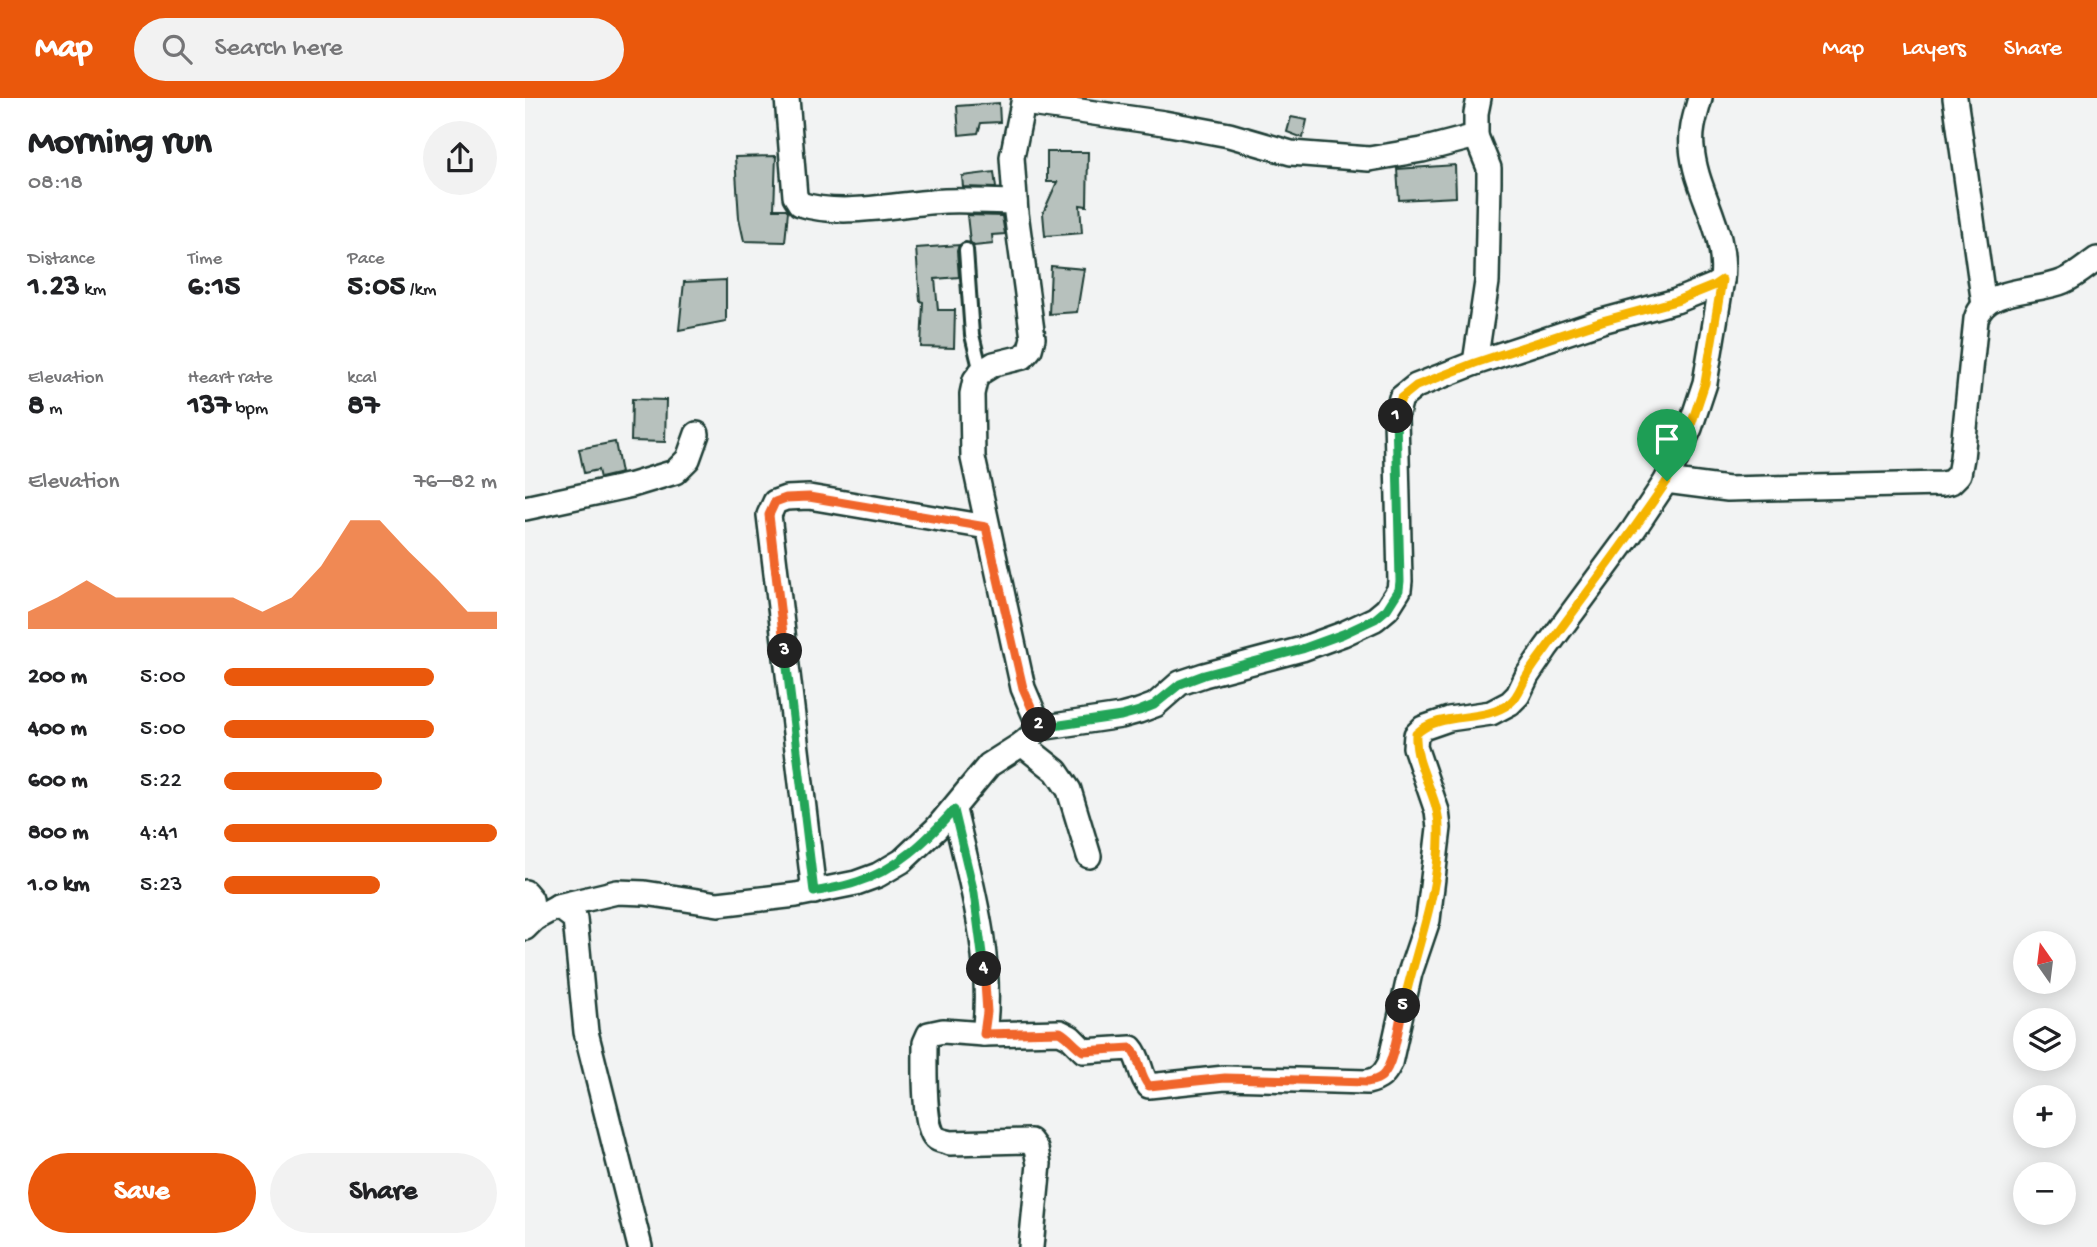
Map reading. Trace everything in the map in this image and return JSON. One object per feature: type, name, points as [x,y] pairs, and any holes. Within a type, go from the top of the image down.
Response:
[{"type":"street","points":[[787,98],[795,196],[800,204],[809,207],[867,209],[944,201],[1015,202]]},
{"type":"street","points":[[1475,363],[1487,282],[1489,181],[1489,169],[1476,136],[1479,98]]},
{"type":"street","points":[[1031,1247],[1039,1164],[1036,1149],[1030,1142],[950,1143],[937,1140],[932,1134],[927,1110],[925,1042],[929,1034],[943,1031],[984,1034],[1060,1032],[1070,1037],[1083,1051],[1131,1048],[1138,1056],[1145,1082],[1149,1086],[1225,1078],[1367,1082],[1384,1075],[1390,1063],[1410,973],[1428,920],[1440,828],[1437,811],[1415,747],[1416,734],[1423,728],[1449,719],[1491,713],[1510,703],[1518,695],[1527,676],[1598,581],[1667,481],[1690,428],[1705,383],[1724,264],[1692,148],[1692,127],[1700,98]]},
{"type":"street","points":[[1955,98],[1984,305]]},
{"type":"street","points":[[1040,728],[1023,688],[972,458],[972,394],[975,380],[981,372],[994,364],[1023,357],[1034,338],[1015,202],[1013,157],[1024,101],[1203,130],[1291,153],[1369,159],[1422,150],[1476,136]]},
{"type":"street","points":[[1667,481],[1728,488],[1951,482],[1959,474],[1962,458],[1976,319],[1984,305],[2002,295],[2066,281],[2097,259]]},
{"type":"street","points":[[530,924],[558,906],[617,892],[645,893],[719,904],[814,892],[856,883],[902,860],[954,810],[989,765],[1022,744],[1040,728],[1139,711],[1154,705],[1180,684],[1302,649],[1375,619],[1387,609],[1399,590],[1397,407],[1401,398],[1416,386],[1475,363],[1602,321],[1676,301],[1722,280]]},
{"type":"street","points":[[525,508],[632,485],[675,472],[688,458],[697,434]]},
{"type":"street","points":[[814,892],[769,515],[775,502],[786,498],[809,497],[986,527]]},
{"type":"street","points":[[1022,744],[1056,771],[1069,790],[1089,856]]},
{"type":"street","points":[[954,810],[974,893],[986,981],[987,1012],[984,1034]]},
{"type":"street","points":[[525,892],[531,899],[530,924]]},
{"type":"street","points":[[558,906],[575,919],[586,1032],[640,1247]]},
{"type":"lane","points":[[966,250],[972,335],[981,372]]},
{"type":"building","points":[[999,103],[1000,122],[981,123],[978,133],[959,135],[957,106]]},
{"type":"building","points":[[1291,117],[1307,120],[1303,138],[1287,132]]},
{"type":"building","points":[[1047,152],[1088,152],[1087,206],[1080,205],[1082,233],[1045,236],[1043,213],[1057,182],[1047,182]]},
{"type":"building","points":[[776,156],[774,209],[788,211],[785,242],[744,241],[739,218],[735,157]]},
{"type":"building","points":[[1455,165],[1456,197],[1399,200],[1397,169]]},
{"type":"building","points":[[994,172],[996,188],[963,187],[962,176]]},
{"type":"building","points":[[967,215],[1002,216],[1005,234],[992,235],[993,244],[974,246],[970,242]]},
{"type":"building","points":[[959,245],[959,277],[935,279],[938,310],[955,310],[954,348],[921,347],[923,302],[920,301],[916,248]]},
{"type":"building","points":[[1051,266],[1084,269],[1077,312],[1049,314]]},
{"type":"building","points":[[726,280],[726,321],[679,330],[684,282]]},
{"type":"building","points":[[632,399],[666,400],[665,442],[631,441]]},
{"type":"building","points":[[615,442],[621,473],[600,478],[598,470],[584,473],[579,449]]},
{"type":"route","points":[[1722,280],[1705,383],[1690,428],[1667,481],[1598,581],[1546,648],[1518,695],[1510,703],[1491,713],[1449,719],[1423,728],[1416,734],[1415,747],[1437,811],[1440,828],[1428,920],[1410,973],[1390,1063],[1379,1079],[1367,1082],[1225,1078],[1149,1086],[1145,1082],[1138,1056],[1131,1048],[1083,1051],[1070,1037],[1060,1032],[984,1034],[987,1012],[986,981],[974,893],[954,810],[902,860],[856,883],[814,892],[769,515],[775,502],[786,498],[809,497],[986,527],[1023,688],[1040,728],[1139,711],[1154,705],[1180,684],[1302,649],[1375,619],[1387,609],[1399,590],[1396,417],[1401,398],[1408,391],[1475,363],[1602,321],[1676,301],[1722,280]]}]
